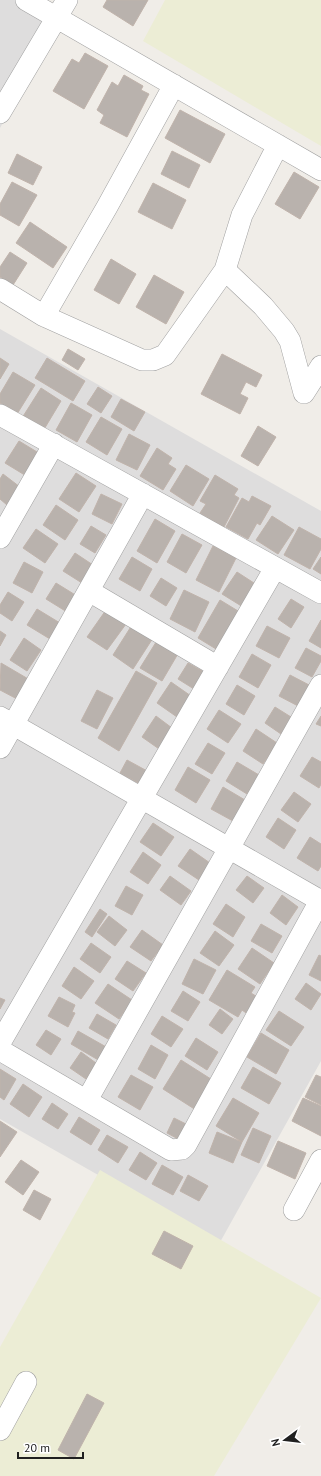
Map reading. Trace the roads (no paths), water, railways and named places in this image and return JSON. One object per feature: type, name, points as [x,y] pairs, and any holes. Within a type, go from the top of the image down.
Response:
[{"type":"street","points":[[26,0],[321,170]]},
{"type":"street","points":[[0,113],[68,0]]},
{"type":"street","points":[[44,316],[108,207],[174,85]]},
{"type":"street","points":[[0,289],[44,316],[142,360],[153,360],[165,355],[225,270],[242,215],[278,145]]},
{"type":"street","points":[[225,270],[263,306],[284,331],[290,341],[304,393],[321,366]]},
{"type":"street","points":[[0,415],[321,593]]},
{"type":"street","points":[[0,538],[54,444]]},
{"type":"street","points":[[0,748],[7,720],[89,590],[143,494]]},
{"type":"street","points":[[0,1043],[275,568]]},
{"type":"street","points":[[89,590],[218,667]]},
{"type":"street","points":[[87,1100],[321,685]]},
{"type":"street","points":[[0,1050],[171,1150],[182,1149],[186,1145],[321,900],[7,720]]},
{"type":"street","points":[[294,1210],[321,1160]]},
{"type":"street","points":[[0,1430],[26,1382]]}]
